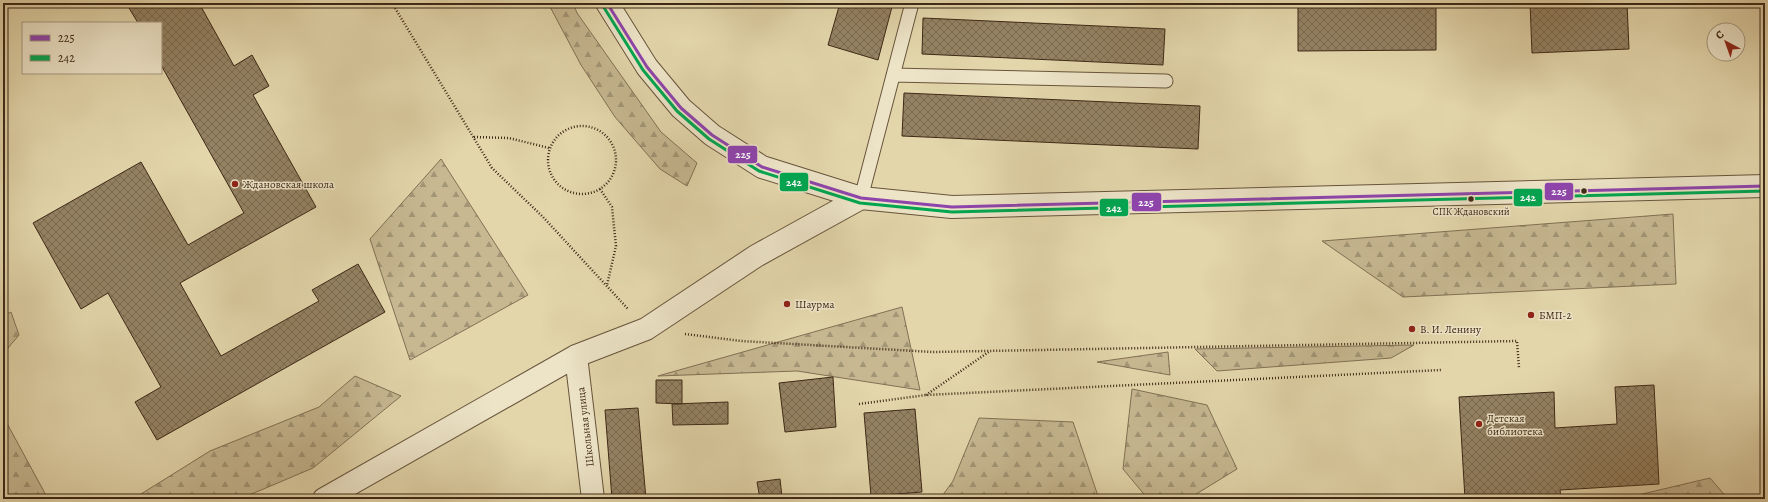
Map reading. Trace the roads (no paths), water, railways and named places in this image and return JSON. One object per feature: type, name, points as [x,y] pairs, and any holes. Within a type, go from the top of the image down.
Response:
[{"type":"street","points":[[607,3],[647,67],[681,108],[712,135],[762,167],[861,198],[952,206],[1765,186]]},
{"type":"street","points":[[324,499],[576,356],[646,329],[756,256],[861,198]]},
{"type":"street","name":"Школьная улица","points":[[576,356],[593,499]]},
{"type":"lane","points":[[861,198],[912,3]]},
{"type":"lane","points":[[893,75],[1166,81]]},
{"type":"place","name":"Ждановская школа","points":[[235,184]]},
{"type":"place","name":"СПК Ждановский","points":[[1471,199]]},
{"type":"place","name":"Шаурма","points":[[787,304]]},
{"type":"place","name":"БМП-2","points":[[1531,315]]},
{"type":"place","name":"В. И. Ленину","points":[[1412,329]]},
{"type":"place","name":"Детская библиотека","points":[[1479,424]]}]
